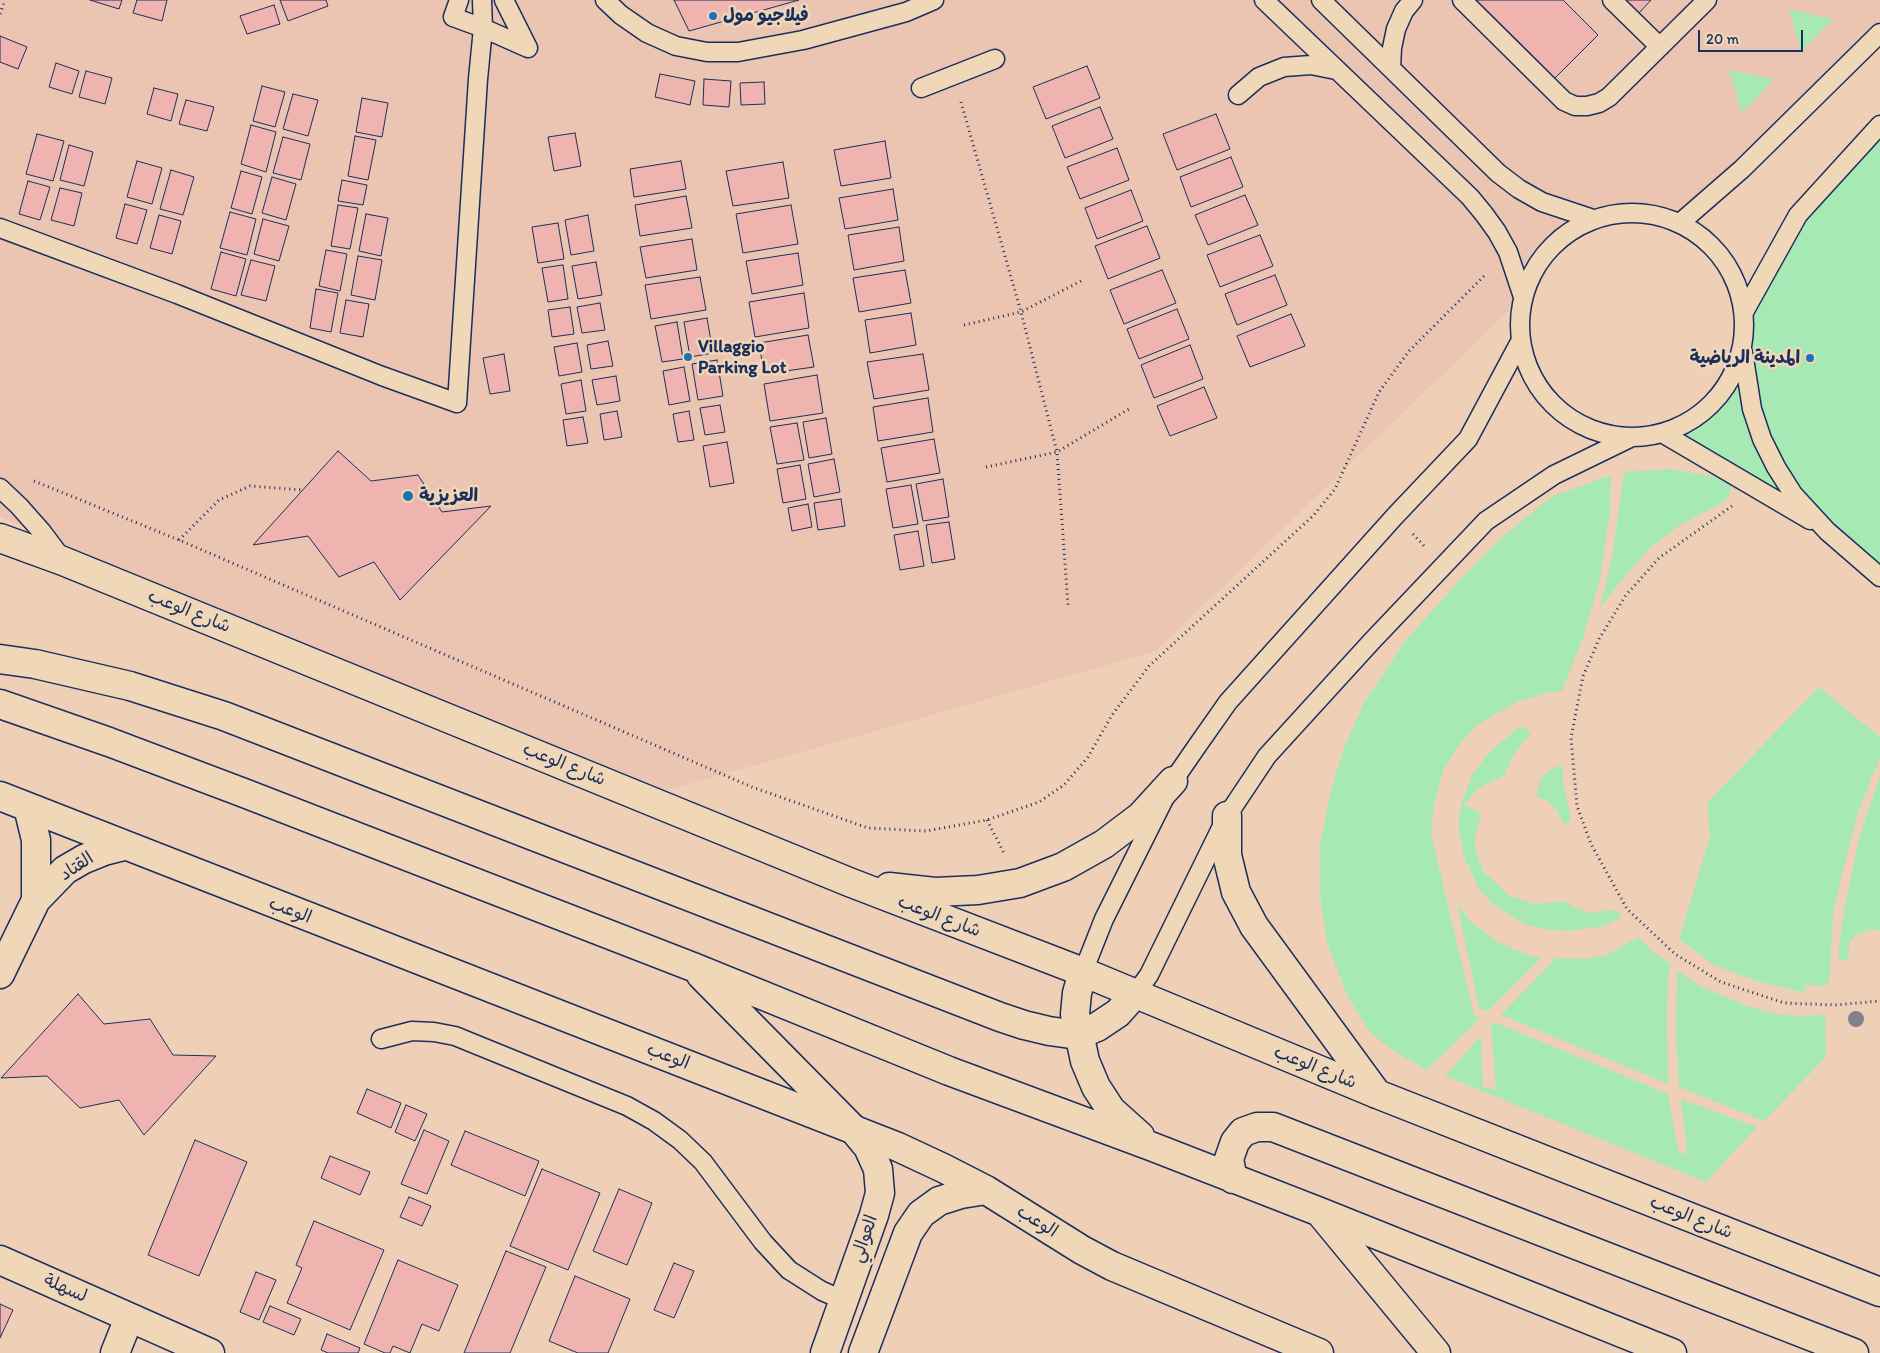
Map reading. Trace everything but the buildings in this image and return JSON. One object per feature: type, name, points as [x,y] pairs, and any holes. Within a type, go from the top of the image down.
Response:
[{"type":"main road","name":"شارع الوعب","points":[[0,538],[63,561],[849,882],[1082,972],[1377,1094],[1880,1292]]},
{"type":"main road","points":[[0,659],[34,664],[130,686],[224,716],[1000,1017],[1048,1031],[1078,1035],[1097,1028],[1118,1013],[1135,994]]},
{"type":"main road","points":[[0,704],[109,742],[244,793],[693,967],[949,1071],[1154,1147],[1672,1353]]},
{"type":"main road","points":[[849,882],[935,892],[978,890],[1020,883],[1063,867],[1104,844],[1141,816],[1173,782]]},
{"type":"main road","name":"الوعب","points":[[0,796],[853,1129],[934,1164],[986,1190],[1082,1250],[1112,1266],[1319,1353]]},
{"type":"main road","name":"القتاد","points":[[28,807],[36,840],[36,900]]},
{"type":"main road","points":[[1227,816],[1227,855],[1236,892],[1254,926],[1377,1094]]},
{"type":"main road","name":"القتاد","points":[[0,974],[36,900],[65,870],[84,858],[104,850],[124,846]]},
{"type":"main road","name":"العوالي","points":[[693,967],[853,1129],[868,1147],[878,1169],[880,1192],[874,1215],[825,1353]]},
{"type":"main road","points":[[1082,972],[1075,1014],[1085,1061],[1096,1087],[1111,1110],[1154,1147]]},
{"type":"main road","points":[[1233,1179],[1229,1159],[1235,1142],[1243,1132],[1256,1127],[1273,1127],[1854,1353]]},
{"type":"main road","points":[[864,1353],[908,1233],[921,1214],[940,1201],[961,1194],[986,1190]]},
{"type":"main road","points":[[1320,1212],[1436,1353]]},
{"type":"main road","name":"لسهلة","points":[[0,1260],[210,1353]]},
{"type":"main road","points":[[115,1353],[129,1318]]},
{"type":"lane","points":[[459,0],[453,17],[484,28],[528,48],[504,0]]},
{"type":"lane","points":[[0,228],[177,294],[382,376],[457,403],[478,79],[484,28],[482,0]]},
{"type":"lane","points":[[605,0],[621,15],[647,33],[676,46],[706,52],[738,52],[803,40],[906,12],[934,0]]},
{"type":"lane","points":[[1264,0],[1470,198],[1497,232],[1508,252],[1523,298]]},
{"type":"lane","points":[[1321,0],[1498,173],[1519,189],[1542,202],[1594,219]]},
{"type":"lane","points":[[1392,68],[1392,48],[1396,29],[1404,12],[1413,0]]},
{"type":"lane","points":[[1462,0],[1564,101],[1575,106],[1599,103],[1608,97],[1707,0]]},
{"type":"lane","points":[[1612,0],[1660,47]]},
{"type":"lane","points":[[1680,223],[1742,169],[1880,33]]},
{"type":"lane","points":[[921,88],[952,74],[995,59]]},
{"type":"lane","points":[[1238,95],[1259,77],[1284,67],[1311,65],[1338,71]]},
{"type":"lane","points":[[1744,312],[1798,216],[1876,130]]},
{"type":"lane","points":[[1743,346],[1735,370],[1722,393],[1696,418],[1662,433],[1632,437],[1600,432],[1571,419],[1547,397],[1530,370],[1521,340],[1520,318],[1523,298],[1542,257],[1564,235],[1594,219],[1613,213],[1649,213],[1680,223],[1711,244],[1734,276],[1744,312],[1743,346],[1752,409],[1762,439],[1776,467],[1793,494],[1827,530],[1880,576]]},
{"type":"lane","points":[[1082,972],[1104,919],[1173,782],[1228,702],[1395,516],[1468,439],[1521,340]]},
{"type":"lane","points":[[1662,433],[1827,530]]},
{"type":"lane","points":[[1135,994],[1149,975],[1227,816],[1267,756],[1486,521],[1554,475],[1632,437]]},
{"type":"lane","points":[[0,488],[42,532],[63,561]]},
{"type":"lane","points":[[380,1039],[412,1031],[434,1032],[455,1036],[627,1106],[654,1121],[680,1140],[703,1162],[763,1242],[789,1270],[822,1291],[844,1300]]},
{"type":"path","points":[[0,14],[5,0]]},
{"type":"path","points":[[952,74],[1021,312],[1057,452],[1068,605]]},
{"type":"path","points":[[27,478],[179,540],[752,787],[868,828],[926,830],[987,820],[1039,802],[1064,785],[1088,758],[1112,715],[1149,666],[1313,516],[1334,489],[1379,392],[1409,351],[1508,252]]},
{"type":"path","points":[[964,326],[1021,312],[1081,281]]},
{"type":"path","points":[[986,467],[1057,452],[1129,409]]},
{"type":"path","points":[[1748,484],[1740,499],[1659,558],[1626,595],[1599,639],[1583,676],[1571,738],[1578,806],[1591,844],[1627,909],[1675,954],[1721,982],[1784,1003],[1834,1006],[1880,1001]]},
{"type":"path","points":[[179,540],[219,500],[250,486],[302,490]]},
{"type":"shaded area","name":"فيلاجيو مول","points":[[0,0],[1880,0],[1880,33],[1680,223],[1649,213],[1613,213],[1593,219],[1564,235],[1542,257],[1523,297],[1156,651],[651,795],[0,517]]},
{"type":"green space","points":[[1789,9],[1833,19],[1801,52]]},
{"type":"green space","points":[[1729,70],[1774,79],[1742,113]]},
{"type":"green space","name":"المدينة الرياضية","points":[[1880,128],[1880,577],[1827,531],[1662,433],[1695,418],[1722,393],[1735,371],[1743,346],[1744,312],[1798,215]]},
{"type":"green space","points":[[1669,469],[1720,478],[1732,485],[1729,495],[1722,503],[1680,525],[1650,548],[1600,608],[1612,558],[1624,472]]},
{"type":"green space","points":[[1611,475],[1610,510],[1600,579],[1583,638],[1562,691],[1546,693],[1517,702],[1477,725],[1458,746],[1443,771],[1434,805],[1431,834],[1474,1015],[1480,1018],[1427,1070],[1392,1050],[1370,1032],[1348,997],[1327,943],[1320,894],[1320,846],[1332,786],[1345,745],[1365,701],[1405,641],[1499,540],[1551,497]]},
{"type":"green space","points":[[1819,687],[1880,737],[1880,758],[1858,812],[1840,882],[1833,914],[1829,983],[1823,987],[1804,985],[1806,993],[1756,981],[1714,965],[1679,939],[1710,837],[1707,803]]},
{"type":"green space","points":[[1524,726],[1531,735],[1521,744],[1512,758],[1505,775],[1479,788],[1464,804],[1481,814],[1475,844],[1484,872],[1510,896],[1534,904],[1564,901],[1590,913],[1611,910],[1619,912],[1620,918],[1613,922],[1600,927],[1567,931],[1543,929],[1525,924],[1494,905],[1480,891],[1473,876],[1464,856],[1459,830],[1459,815],[1462,801],[1472,775],[1488,754],[1514,731]]},
{"type":"green space","points":[[1561,765],[1571,820],[1564,825],[1556,809],[1547,801],[1536,796],[1544,775],[1551,769]]},
{"type":"green space","points":[[1880,776],[1880,932],[1873,929],[1855,935],[1849,944],[1848,959],[1839,962],[1839,947],[1845,906],[1860,834]]},
{"type":"green space","points":[[1457,903],[1470,921],[1497,942],[1541,958],[1488,1011],[1479,1008]]},
{"type":"green space","points":[[1639,937],[1652,951],[1671,964],[1668,978],[1667,1016],[1668,1084],[1501,1015],[1556,958],[1587,959],[1606,955]]},
{"type":"green space","points":[[1677,970],[1698,985],[1747,1006],[1775,1014],[1825,1015],[1826,1057],[1764,1121],[1679,1087],[1676,1031]]},
{"type":"green space","points":[[1496,1023],[1668,1094],[1678,1150],[1686,1155],[1681,1099],[1757,1127],[1706,1182],[1445,1076],[1481,1036],[1483,1087],[1496,1090],[1491,1025]]},
{"type":"place","name":"فيلاجيو مول","points":[[713,16]]},
{"type":"place","name":"Villaggio Parking Lot","points":[[688,357]]},
{"type":"place","name":"المدينة الرياضية","points":[[1810,358]]},
{"type":"place","name":"العزيزية","points":[[408,496]]}]
